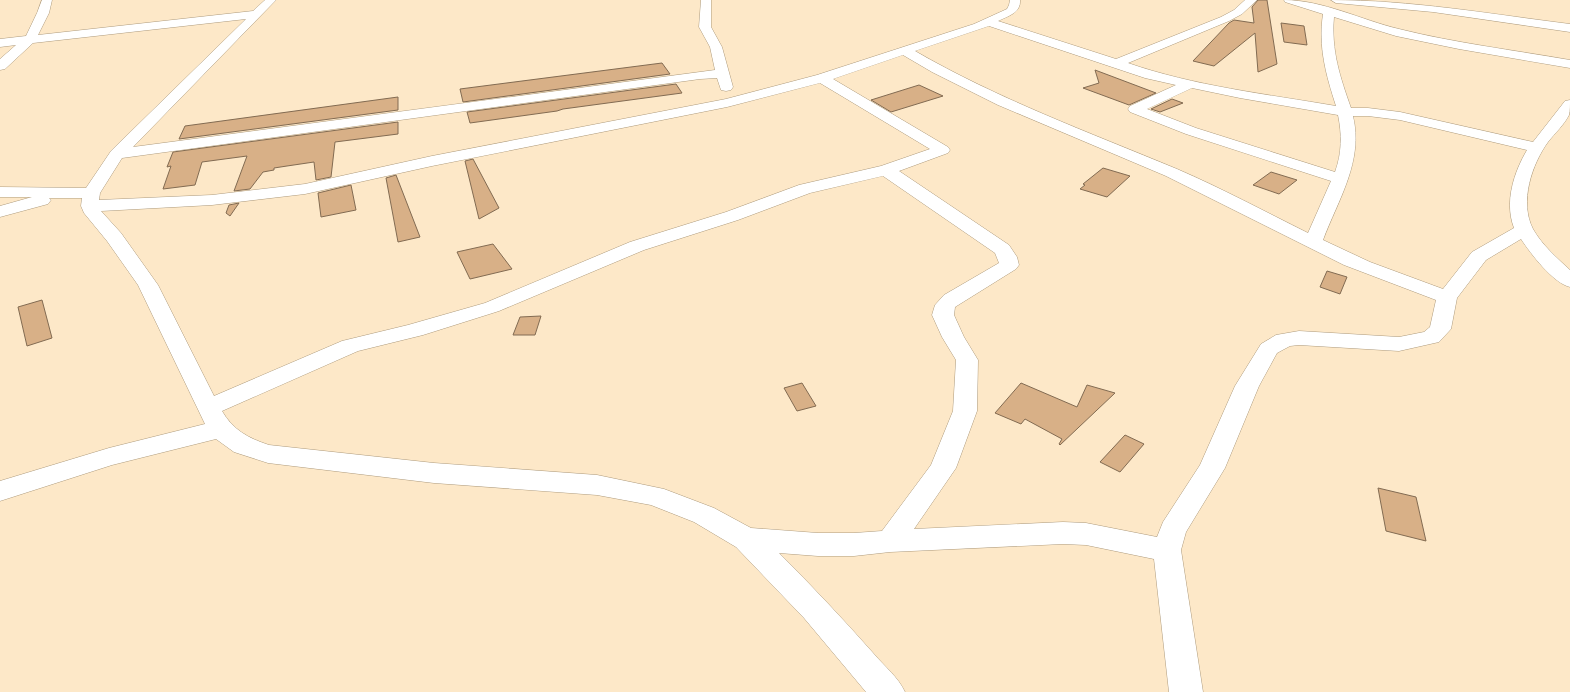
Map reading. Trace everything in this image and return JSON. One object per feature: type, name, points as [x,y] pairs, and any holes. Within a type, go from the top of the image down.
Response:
[{"type":"street","points":[[0,66],[31,38],[43,13],[47,0]]},
{"type":"street","points":[[272,0],[117,154],[91,199],[93,213],[114,237],[148,285],[214,419],[243,446],[268,454],[434,473],[597,485],[655,496],[704,515],[746,539],[815,608],[866,669],[888,692]]},
{"type":"street","points":[[706,0],[706,27],[716,47],[726,90],[727,103]]},
{"type":"street","points":[[0,192],[64,193],[91,199],[212,200],[305,189],[432,161],[727,103],[822,78],[989,22],[1011,11],[1015,5],[1015,0]]},
{"type":"street","points":[[1116,63],[1225,19],[1238,12],[1252,0]]},
{"type":"street","points":[[1289,0],[1333,6],[1432,9],[1570,28]]},
{"type":"street","points":[[1333,6],[1381,28],[1424,38],[1570,64]]},
{"type":"street","points":[[1313,242],[1347,166],[1349,151],[1346,112],[1332,72],[1328,54],[1327,27],[1333,6]]},
{"type":"street","points":[[0,43],[31,38],[258,14]]},
{"type":"street","points":[[989,22],[1150,75],[1189,84],[1346,112],[1368,112],[1400,116],[1536,147]]},
{"type":"street","points":[[906,51],[932,67],[966,84],[1077,134],[1226,198],[1352,262],[1447,297]]},
{"type":"street","points":[[117,154],[722,73]]},
{"type":"street","points":[[0,491],[109,458],[214,419],[350,346],[416,330],[492,307],[637,246],[732,216],[805,190],[886,170],[942,150],[822,78]]},
{"type":"street","points":[[1189,84],[1135,109],[1191,131],[1340,179]]},
{"type":"street","points":[[1570,104],[1536,147],[1525,167],[1520,192],[1519,212],[1524,230],[1538,249],[1570,281]]},
{"type":"street","points":[[886,170],[1002,249],[1007,257],[1009,265],[951,299],[945,305],[944,315],[952,337],[967,360],[965,411],[943,468],[890,541]]},
{"type":"street","points":[[0,212],[64,193]]},
{"type":"street","points":[[1186,692],[1167,550],[1173,530],[1212,468],[1247,386],[1269,349],[1284,340],[1299,338],[1399,344],[1414,342],[1431,337],[1440,329],[1447,297],[1479,256],[1524,230]]},
{"type":"street","points":[[746,539],[787,543],[863,545],[890,541],[1063,533],[1086,534],[1167,550]]},
{"type":"building","points":[[1258,0],[1267,0],[1277,64],[1258,72],[1255,33],[1214,66],[1193,61],[1229,23],[1234,20],[1254,23],[1252,7]]},
{"type":"building","points":[[1281,23],[1304,26],[1307,45],[1284,42]]},
{"type":"building","points":[[662,63],[670,74],[463,102],[460,89]]},
{"type":"building","points":[[1095,70],[1156,93],[1129,105],[1083,88],[1099,83]]},
{"type":"building","points":[[676,84],[682,93],[470,123],[467,112]]},
{"type":"building","points":[[919,85],[943,96],[891,112],[871,100]]},
{"type":"building","points":[[398,97],[398,110],[179,139],[185,126]]},
{"type":"building","points":[[1172,99],[1183,103],[1160,112],[1151,109]]},
{"type":"building","points":[[398,122],[398,134],[335,142],[331,177],[316,180],[314,162],[274,168],[274,170],[263,172],[250,189],[234,191],[247,156],[202,162],[195,185],[163,189],[171,166],[167,167],[173,152]]},
{"type":"building","points":[[473,159],[499,208],[479,219],[465,161]]},
{"type":"building","points":[[1103,168],[1130,176],[1107,197],[1080,189],[1085,185],[1083,184]]},
{"type":"building","points":[[1271,172],[1297,180],[1279,194],[1253,185]]},
{"type":"building","points":[[396,175],[420,237],[398,242],[386,178]]},
{"type":"building","points":[[351,185],[356,210],[321,217],[318,193]]},
{"type":"building","points":[[239,203],[230,216],[226,213],[229,205]]},
{"type":"building","points":[[493,244],[512,269],[470,279],[457,252]]},
{"type":"building","points":[[1327,271],[1347,277],[1340,294],[1320,287]]},
{"type":"building","points":[[42,300],[52,338],[27,346],[18,307]]},
{"type":"building","points":[[541,316],[535,335],[513,335],[520,317]]},
{"type":"building","points":[[802,383],[816,406],[797,411],[784,388]]},
{"type":"building","points":[[1021,383],[1077,407],[1087,385],[1115,393],[1060,445],[1059,444],[1062,439],[1025,419],[1021,424],[995,413]]},
{"type":"building","points":[[1125,435],[1144,444],[1120,472],[1100,462]]},
{"type":"building","points":[[1378,488],[1416,497],[1426,541],[1386,531]]}]
